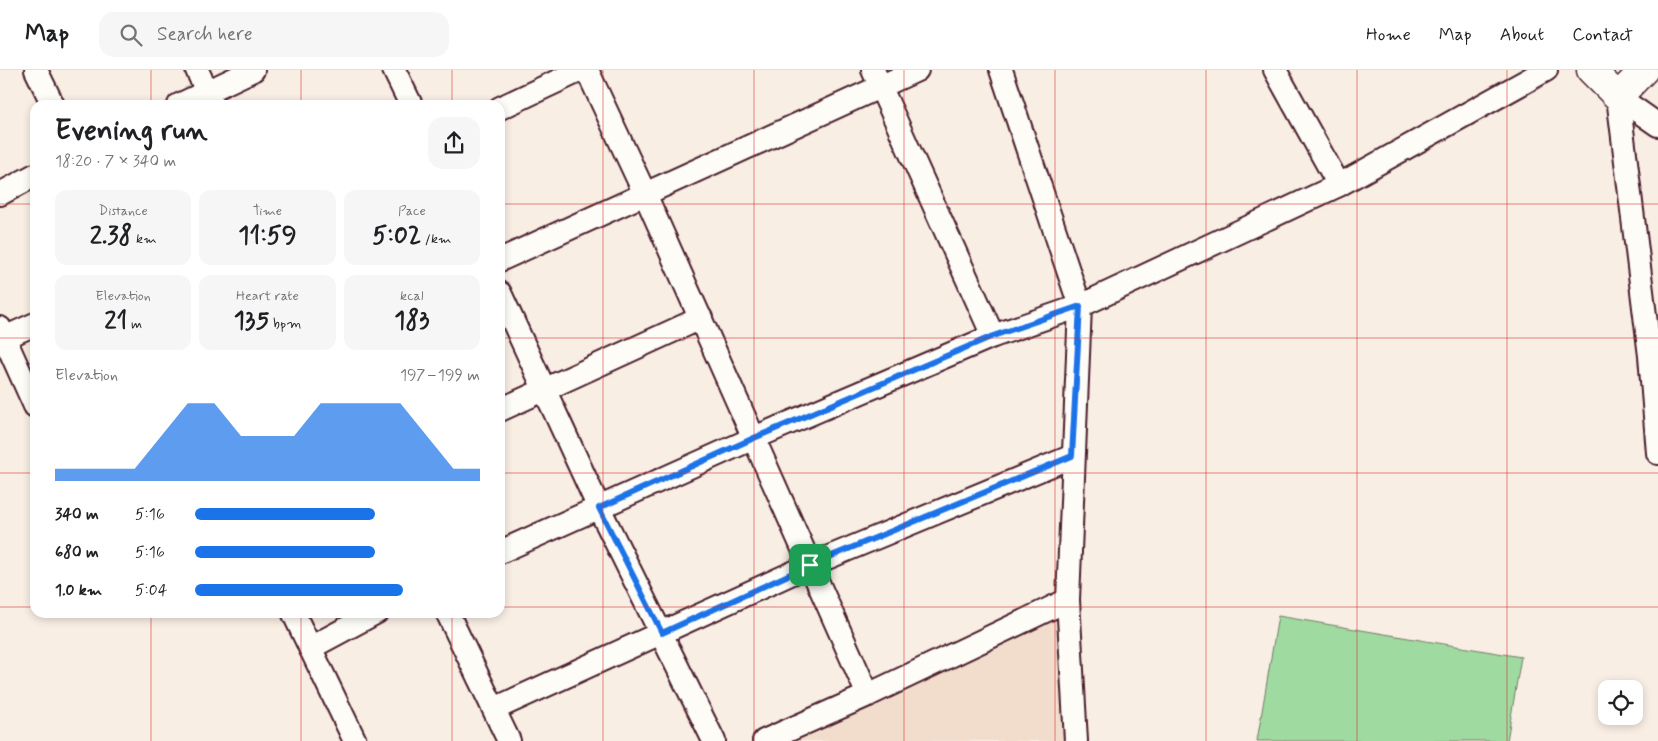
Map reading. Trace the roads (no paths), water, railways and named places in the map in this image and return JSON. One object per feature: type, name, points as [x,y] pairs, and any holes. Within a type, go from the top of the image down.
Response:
[{"type":"street","points":[[36,70],[51,100]]},
{"type":"street","points":[[197,70],[210,98],[253,70]]},
{"type":"street","points":[[394,70],[409,100]]},
{"type":"street","points":[[505,106],[581,70]]},
{"type":"street","points":[[587,70],[645,194],[868,695]]},
{"type":"street","points":[[505,258],[645,194],[877,78],[916,70]]},
{"type":"street","points":[[1000,70],[1080,306],[1072,456],[1068,600],[1076,741]]},
{"type":"street","points":[[1275,70],[1339,185]]},
{"type":"street","points":[[505,550],[754,438],[993,336],[1080,306],[1339,185],[1546,70]]},
{"type":"street","points":[[1591,70],[1618,97],[1658,125]]},
{"type":"street","points":[[1618,97],[1644,70]]},
{"type":"street","points":[[877,78],[993,336]]},
{"type":"street","points":[[1618,97],[1650,356],[1658,453]]},
{"type":"street","points":[[0,194],[30,178]]},
{"type":"street","points":[[505,304],[599,508],[714,741]]},
{"type":"street","points":[[505,408],[700,318]]},
{"type":"street","points":[[30,325],[2,333],[30,395]]},
{"type":"street","points":[[494,709],[810,565],[1072,456]]},
{"type":"street","points":[[764,741],[868,695],[1068,600]]},
{"type":"street","points":[[296,618],[355,741]]},
{"type":"street","points":[[310,648],[366,618]]},
{"type":"street","points":[[450,618],[509,741]]}]
